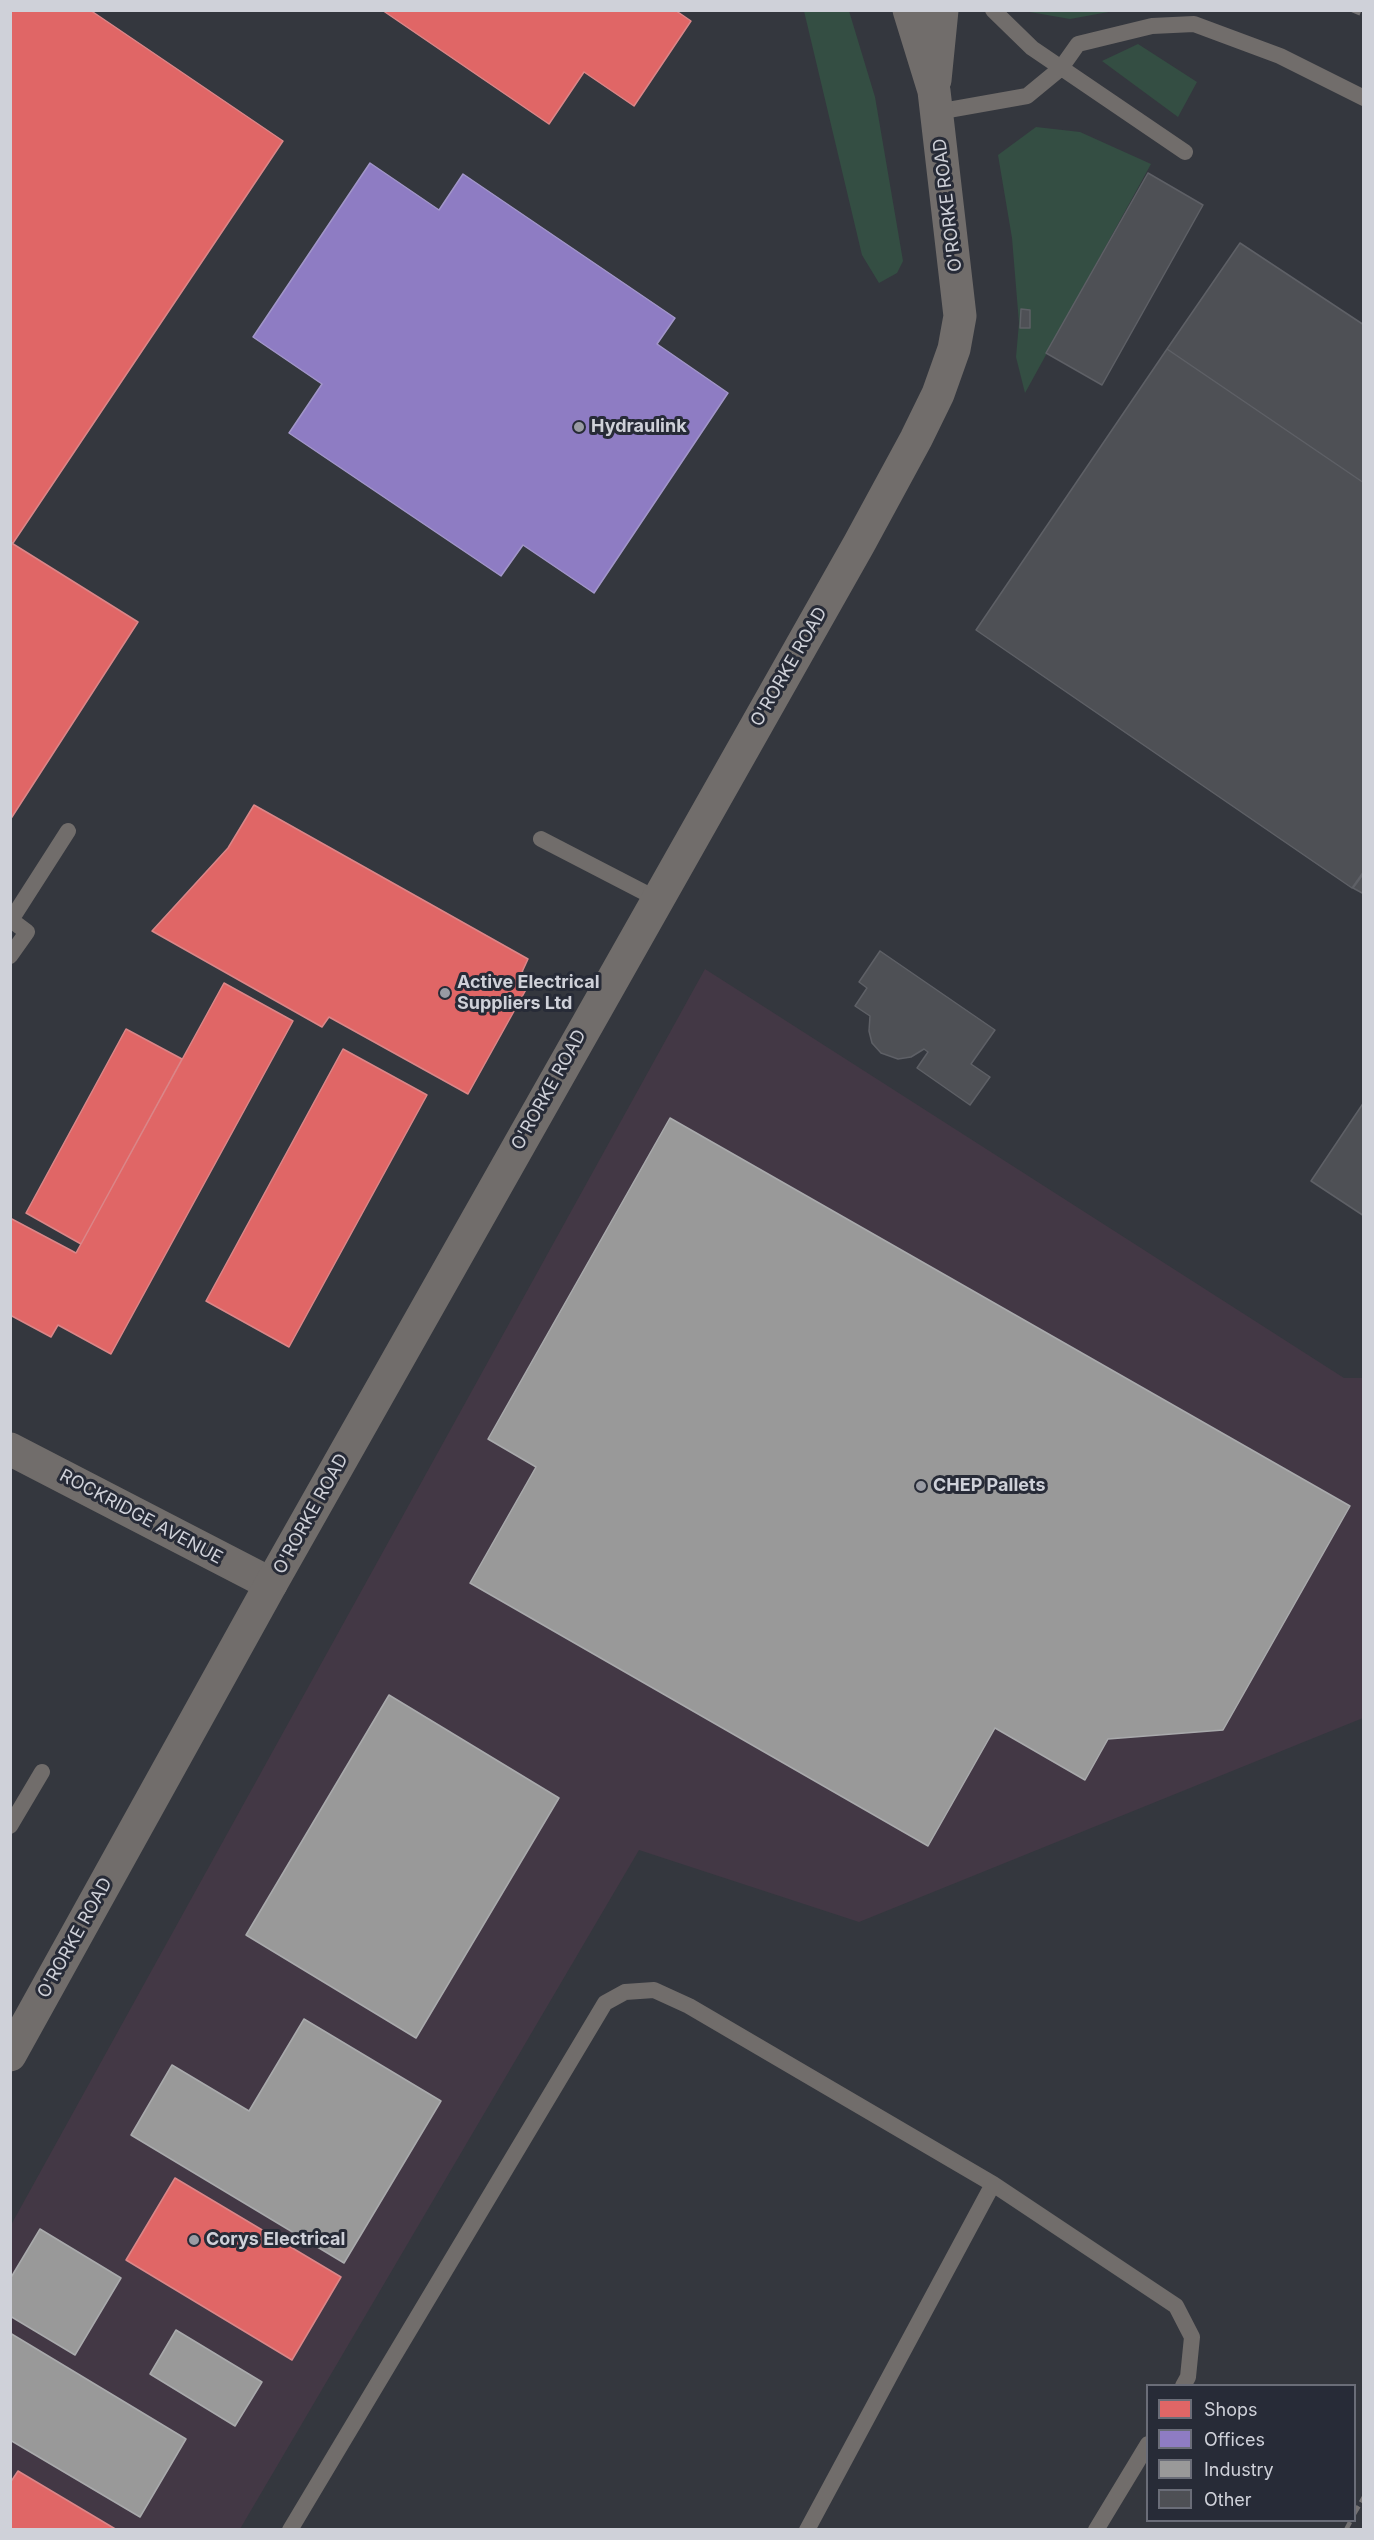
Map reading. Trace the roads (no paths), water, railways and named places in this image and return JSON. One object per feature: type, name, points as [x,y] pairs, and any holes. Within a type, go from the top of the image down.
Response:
[{"type":"street","name":"O'RORKE ROAD","points":[[10,2055],[271,1584],[906,458],[938,394],[954,349],[960,316],[935,101],[909,10]]},
{"type":"street","name":"O'RORKE ROAD","points":[[935,101],[942,10]]},
{"type":"street","name":"ROCKRIDGE AVENUE","points":[[10,1449],[271,1584]]},
{"type":"lane","points":[[993,10],[1032,48],[1185,152]]},
{"type":"lane","points":[[935,101],[1028,96],[1061,68],[1078,44],[1152,26],[1194,24],[1280,56],[1364,98]]},
{"type":"lane","points":[[10,956],[27,932],[10,920],[68,831]]},
{"type":"lane","points":[[541,839],[657,899]]},
{"type":"lane","points":[[10,1826],[42,1772]]},
{"type":"lane","points":[[290,2529],[605,2003],[625,1992],[654,1990],[689,2006],[993,2184],[1176,2306],[1192,2337],[1188,2377],[1184,2384]]},
{"type":"lane","points":[[807,2529],[993,2184]]},
{"type":"lane","points":[[1096,2529],[1146,2447]]},
{"type":"railway","points":[[1352,10],[1364,15]]},
{"type":"railway","points":[[1356,2511],[1364,2497]]},
{"type":"railway","points":[[1346,2530],[1350,2522]]},
{"type":"place","name":"Hydraulink","points":[[579,427]]},
{"type":"place","name":"Active Electrical Suppliers Ltd","points":[[445,993]]},
{"type":"place","name":"CHEP Pallets","points":[[921,1486]]},
{"type":"place","name":"Corys Electrical","points":[[194,2240]]}]
